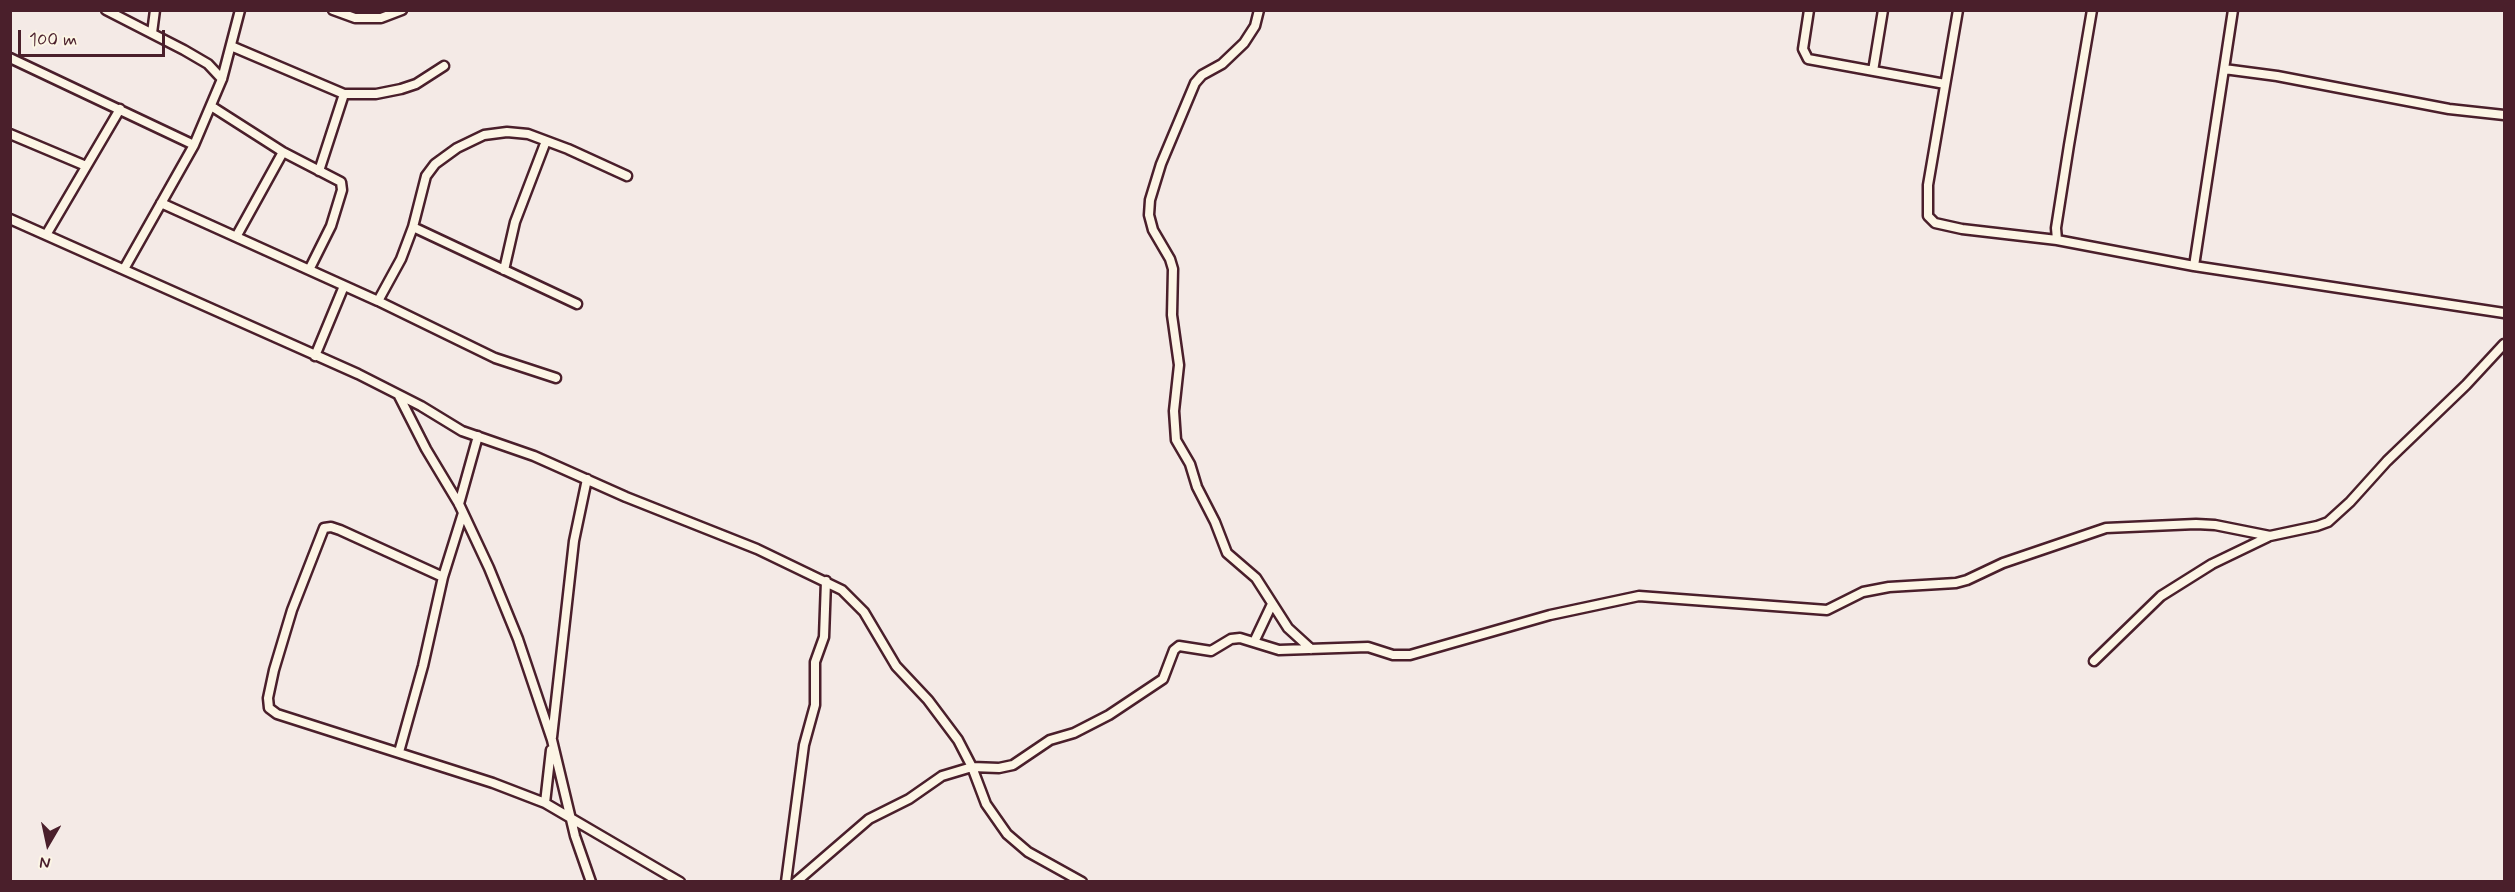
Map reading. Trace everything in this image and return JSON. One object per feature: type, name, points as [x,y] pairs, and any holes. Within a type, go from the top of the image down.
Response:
[{"type":"street","points":[[106,10],[207,64],[222,79]]},
{"type":"street","points":[[152,33],[155,10]]},
{"type":"street","points":[[124,269],[194,145],[222,79],[240,10]]},
{"type":"street","points":[[333,10],[355,18],[381,18],[402,10]]},
{"type":"street","points":[[1259,10],[1255,26],[1244,43],[1222,64],[1202,75],[1195,83],[1159,171],[1150,200],[1149,215],[1153,230],[1170,259],[1173,269],[1172,315],[1179,365],[1174,411],[1176,440],[1190,464],[1197,487],[1215,522],[1227,553],[1256,578],[1292,633],[1311,650]]},
{"type":"street","points":[[1809,10],[1803,49],[1808,59],[1945,84]]},
{"type":"street","points":[[1873,71],[1883,10]]},
{"type":"street","points":[[1958,10],[1928,185],[1928,216],[1935,223],[1962,229],[2057,240],[2194,266],[2505,313]]},
{"type":"street","points":[[2057,240],[2056,228],[2092,10]]},
{"type":"street","points":[[2194,266],[2233,10]]},
{"type":"street","points":[[231,46],[344,94],[376,94],[401,89],[416,84],[444,66]]},
{"type":"street","points":[[10,58],[194,145]]},
{"type":"street","points":[[2224,69],[2277,76],[2449,109],[2505,115]]},
{"type":"street","points":[[319,171],[344,94]]},
{"type":"street","points":[[211,106],[283,152],[341,182],[342,190],[331,226],[309,270]]},
{"type":"street","points":[[46,235],[120,110]]},
{"type":"street","points":[[378,301],[401,259],[413,227],[426,176],[435,164],[457,148],[484,135],[507,132],[528,134],[627,176]]},
{"type":"street","points":[[10,134],[86,166]]},
{"type":"street","points":[[504,270],[515,222],[546,141]]},
{"type":"street","points":[[236,237],[283,152]]},
{"type":"street","points":[[161,203],[378,301],[495,358],[556,378]]},
{"type":"street","points":[[10,219],[420,405],[462,431],[534,456],[692,525],[757,549],[842,590],[864,612],[896,666],[928,700],[958,740],[972,766],[986,804],[1007,834],[1028,852],[1082,882]]},
{"type":"street","points":[[413,227],[577,304]]},
{"type":"street","points":[[315,356],[344,286]]},
{"type":"street","points":[[2094,661],[2161,596],[2211,564],[2270,536],[2303,530],[2328,522],[2505,344]]},
{"type":"street","points":[[399,396],[426,449],[461,508],[518,639],[552,740],[571,817],[591,882]]},
{"type":"street","points":[[399,752],[425,657],[478,436]]},
{"type":"street","points":[[545,803],[574,541],[587,479]]},
{"type":"street","points":[[796,882],[869,819],[909,799],[942,776],[972,766],[999,768],[1013,765],[1050,740],[1090,726],[1109,715],[1163,679],[1176,647],[1211,651],[1235,638],[1279,650],[1368,647],[1393,655],[1410,655],[1550,615],[1639,596],[1827,610],[1863,592],[1889,586],[1956,583],[1967,580],[1988,568],[2106,528],[2215,525],[2270,536]]},
{"type":"street","points":[[443,577],[340,530],[331,527],[324,528],[292,610],[274,670],[268,698],[269,708],[277,714],[493,783],[545,803],[680,882]]},
{"type":"street","points":[[786,882],[804,745],[815,705],[815,662],[824,637],[826,581]]},
{"type":"street","points":[[1254,642],[1272,604]]}]
